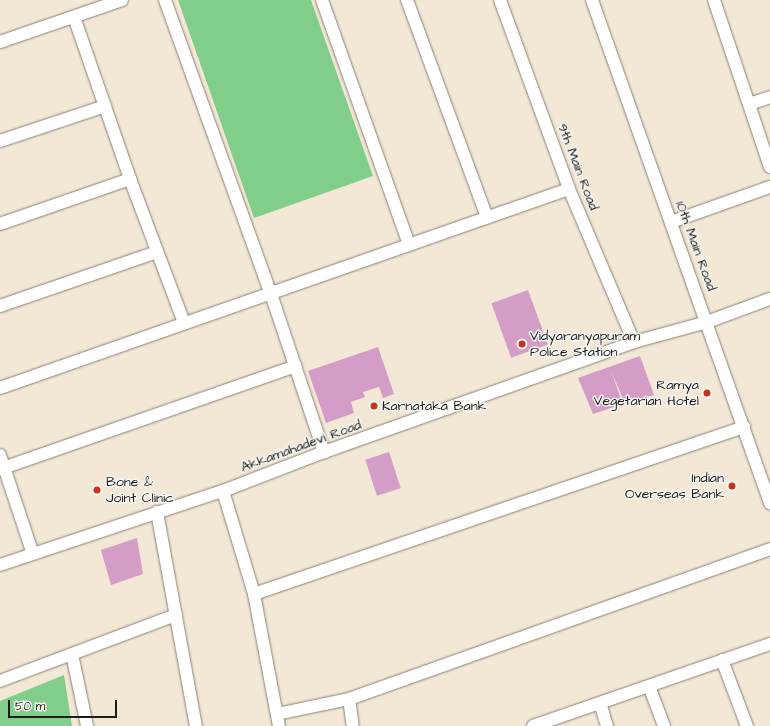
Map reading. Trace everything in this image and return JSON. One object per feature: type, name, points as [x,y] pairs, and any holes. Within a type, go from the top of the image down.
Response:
[{"type":"street","points":[[0,42],[122,0]]},
{"type":"street","points":[[165,0],[271,294],[324,452]]},
{"type":"street","points":[[322,0],[409,245]]},
{"type":"street","points":[[408,0],[487,218]]},
{"type":"street","name":"9th Main Road","points":[[500,0],[569,189],[634,342]]},
{"type":"street","name":"10th Main Road","points":[[592,0],[770,503]]},
{"type":"street","points":[[714,0],[770,167]]},
{"type":"street","points":[[74,17],[130,179],[184,323]]},
{"type":"street","points":[[749,104],[770,97]]},
{"type":"street","points":[[0,141],[105,106]]},
{"type":"street","points":[[0,224],[130,179]]},
{"type":"street","points":[[671,222],[770,187]]},
{"type":"street","points":[[0,388],[569,189]]},
{"type":"street","points":[[0,306],[157,252]]},
{"type":"street","name":"Akkamahadevi Road","points":[[0,566],[223,491],[324,452],[634,342],[707,322],[770,299]]},
{"type":"street","points":[[2,468],[296,366]]},
{"type":"street","points":[[254,594],[744,427]]},
{"type":"street","points":[[0,455],[2,468],[33,554]]},
{"type":"street","points":[[223,491],[254,594],[278,720],[349,699],[770,549]]},
{"type":"street","points":[[157,512],[196,726]]},
{"type":"street","points":[[0,681],[176,615]]},
{"type":"street","points":[[533,726],[770,644]]},
{"type":"street","points":[[72,654],[87,726]]},
{"type":"street","points":[[722,660],[747,726]]},
{"type":"street","points":[[649,686],[664,726]]},
{"type":"street","points":[[349,699],[353,726]]},
{"type":"street","points":[[600,703],[607,726]]},
{"type":"green space","points":[[178,0],[311,0],[373,176],[254,218]]},
{"type":"green space","points":[[64,675],[72,726],[0,726],[0,701]]},
{"type":"building","points":[[528,290],[548,345],[511,358],[491,303]]},
{"type":"building","points":[[378,347],[394,394],[383,398],[379,387],[363,392],[365,397],[351,402],[354,413],[326,423],[308,371]]},
{"type":"building","points":[[640,356],[654,395],[625,403],[611,371],[623,404],[593,414],[578,378]]},
{"type":"building","points":[[389,452],[401,488],[377,496],[365,460]]},
{"type":"building","points":[[137,538],[143,574],[111,585],[101,550]]},
{"type":"place","name":"Vidyaranyapuram Police Station","points":[[522,344]]},
{"type":"place","name":"Ramya Vegetarian Hotel","points":[[707,393]]},
{"type":"place","name":"Karnataka Bank","points":[[374,406]]},
{"type":"place","name":"Indian Overseas Bank","points":[[732,486]]},
{"type":"place","name":"Bone & Joint Clinic","points":[[97,490]]}]
